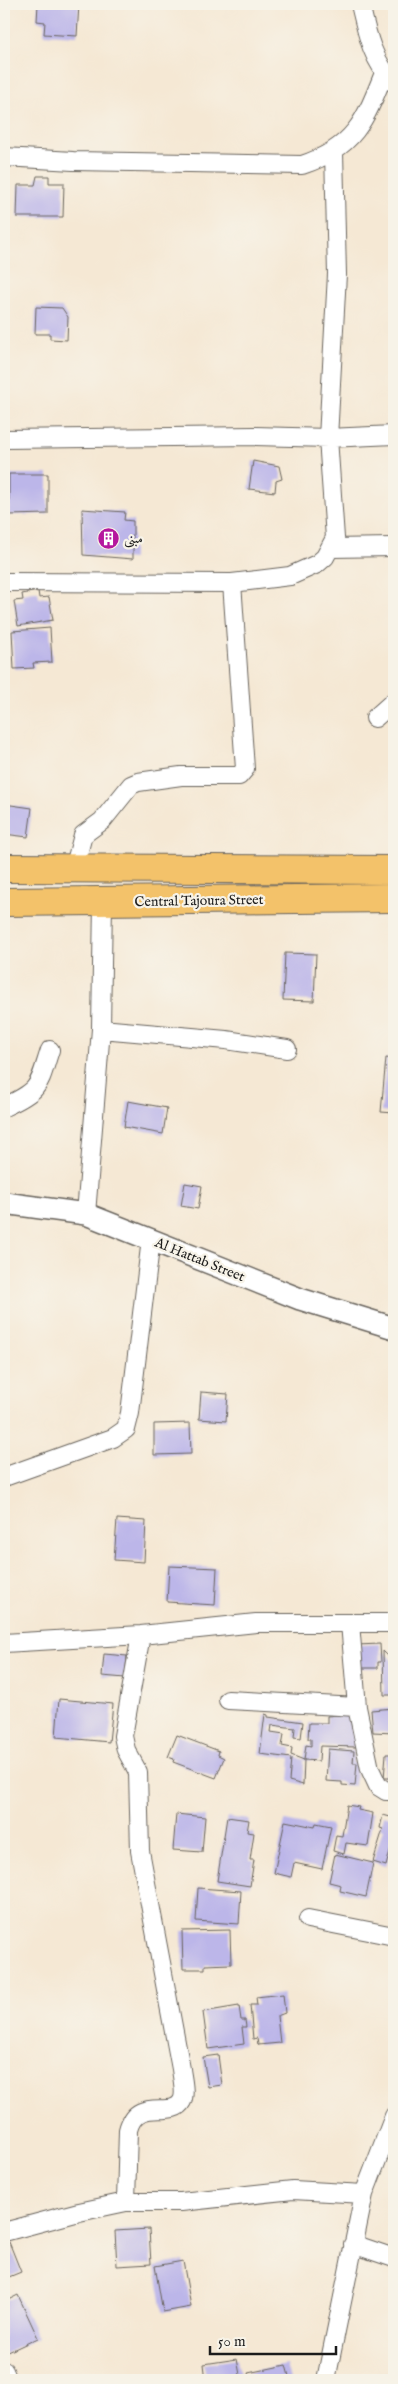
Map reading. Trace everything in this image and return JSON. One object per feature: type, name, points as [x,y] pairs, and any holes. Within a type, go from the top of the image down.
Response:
[{"type":"main road","points":[[4,868],[394,870]]},
{"type":"main road","name":"Central Tajoura Street","points":[[4,902],[394,898]]},
{"type":"street","points":[[4,157],[73,161],[277,166],[302,165],[334,152],[360,126],[374,99],[391,76],[372,52],[360,4]]},
{"type":"street","points":[[4,582],[232,583],[290,576],[317,564],[331,548],[335,538],[328,438],[337,274],[334,152]]},
{"type":"street","points":[[4,439],[255,436],[328,438],[394,435]]},
{"type":"street","points":[[331,548],[394,547]]},
{"type":"street","points":[[74,869],[83,835],[102,822],[131,785],[138,782],[181,776],[239,776],[243,773],[245,769],[232,583]]},
{"type":"street","points":[[375,718],[394,701]]},
{"type":"street","points":[[86,1214],[101,1029],[103,901]]},
{"type":"street","points":[[101,1029],[226,1040],[288,1049]]},
{"type":"street","points":[[4,1107],[21,1099],[38,1087],[50,1050]]},
{"type":"street","name":"Al Hattab Street","points":[[4,1203],[86,1214],[300,1299],[394,1328]]},
{"type":"street","points":[[4,1476],[113,1438],[126,1429],[130,1413],[151,1239]]},
{"type":"street","points":[[4,1643],[141,1635],[256,1623],[394,1623]]},
{"type":"street","points":[[350,1623],[358,1707],[370,1770],[375,1782],[386,1791],[394,1791]]},
{"type":"street","points":[[126,2202],[128,2130],[131,2120],[137,2113],[176,2107],[182,2102],[183,2096],[182,2069],[140,1851],[138,1772],[126,1750],[123,1736],[141,1635]]},
{"type":"street","points":[[228,1700],[358,1707]]},
{"type":"street","points":[[308,1919],[394,1936]]},
{"type":"street","points":[[326,2380],[364,2194],[394,2116]]},
{"type":"street","points":[[4,2232],[79,2212],[126,2202],[181,2202],[293,2190],[364,2194]]},
{"type":"street","points":[[353,2244],[394,2258]]},
{"type":"street","points":[[4,2371],[8,2380]]},
{"type":"building","points":[[38,4],[79,4],[77,36],[44,34],[45,22],[37,21]]},
{"type":"building","points":[[37,176],[49,176],[49,183],[64,183],[63,217],[17,217],[18,185],[35,185]]},
{"type":"building","points":[[36,307],[62,308],[68,317],[67,340],[50,339],[50,334],[35,334]]},
{"type":"building","points":[[253,461],[279,466],[282,479],[276,481],[275,492],[249,489]]},
{"type":"building","points":[[9,474],[48,474],[48,514],[9,515]]},
{"type":"building","name":"مبنى","points":[[82,509],[125,512],[124,520],[133,521],[133,559],[83,555]]},
{"type":"building","points":[[38,591],[39,598],[49,597],[53,620],[18,626],[14,601],[23,600],[22,594]]},
{"type":"building","points":[[50,628],[52,662],[33,663],[34,668],[14,669],[12,631]]},
{"type":"building","points":[[4,804],[32,808],[28,837],[4,834]]},
{"type":"building","points":[[285,953],[316,954],[314,1001],[283,1000]]},
{"type":"building","points":[[386,1058],[394,1059],[394,1113],[381,1112]]},
{"type":"building","points":[[128,1101],[167,1108],[163,1134],[124,1127]]},
{"type":"building","points":[[185,1183],[202,1186],[198,1209],[181,1206]]},
{"type":"building","points":[[201,1392],[228,1394],[226,1421],[199,1419]]},
{"type":"building","points":[[190,1423],[191,1454],[154,1455],[154,1424]]},
{"type":"building","points":[[117,1519],[146,1521],[144,1562],[114,1560]]},
{"type":"building","points":[[169,1566],[217,1568],[215,1605],[167,1602]]},
{"type":"building","points":[[380,1644],[381,1662],[378,1662],[378,1668],[360,1668],[357,1645]]},
{"type":"building","points":[[383,1651],[394,1662],[394,1695],[384,1695]]},
{"type":"building","points":[[104,1654],[127,1656],[125,1678],[102,1676]]},
{"type":"building","points":[[59,1699],[113,1704],[109,1742],[56,1737]]},
{"type":"building","points":[[394,1708],[394,1733],[373,1732],[371,1710]]},
{"type":"building","points":[[265,1714],[268,1717],[303,1722],[301,1738],[294,1737],[295,1728],[272,1725],[271,1732],[284,1734],[282,1746],[292,1748],[291,1755],[304,1760],[303,1785],[289,1781],[291,1758],[260,1754]]},
{"type":"building","points":[[327,1716],[353,1716],[357,1747],[320,1746],[319,1761],[304,1760],[306,1745],[311,1746],[311,1739],[308,1739],[309,1723],[327,1723]]},
{"type":"building","points":[[177,1735],[219,1751],[218,1755],[224,1758],[216,1778],[173,1762],[174,1759],[168,1757]]},
{"type":"building","points":[[328,1749],[354,1751],[353,1763],[357,1763],[355,1786],[342,1785],[342,1782],[326,1781]]},
{"type":"building","points":[[386,1754],[394,1754],[394,1778],[384,1778]]},
{"type":"building","points":[[347,1805],[359,1807],[358,1810],[373,1813],[368,1846],[346,1843],[344,1854],[333,1851],[336,1835],[342,1836]]},
{"type":"building","points":[[176,1814],[205,1817],[202,1852],[173,1850]]},
{"type":"building","points":[[383,1815],[394,1818],[394,1836],[386,1866],[373,1862],[383,1829],[380,1828]]},
{"type":"building","points":[[227,1817],[249,1820],[247,1832],[254,1833],[250,1860],[254,1860],[250,1886],[217,1881]]},
{"type":"building","points":[[285,1821],[315,1827],[316,1823],[331,1826],[322,1869],[294,1863],[291,1877],[274,1873]]},
{"type":"building","points":[[335,1854],[373,1863],[366,1897],[340,1891],[341,1885],[329,1882]]},
{"type":"building","points":[[198,1888],[241,1891],[239,1924],[196,1921]]},
{"type":"building","points":[[230,1930],[231,1964],[205,1965],[205,1969],[183,1969],[182,1931]]},
{"type":"building","points":[[283,1994],[285,2013],[277,2016],[280,2043],[258,2045],[257,2038],[253,2039],[250,2005],[257,2005],[256,1997]]},
{"type":"building","points":[[239,2006],[241,2020],[245,2020],[246,2027],[242,2027],[244,2044],[208,2049],[203,2012]]},
{"type":"building","points":[[218,2055],[222,2085],[208,2087],[203,2057]]},
{"type":"building","points":[[149,2229],[151,2264],[117,2266],[115,2231]]},
{"type":"building","points":[[9,2242],[21,2272],[4,2279],[4,2244]]},
{"type":"building","points":[[183,2261],[191,2307],[163,2312],[155,2266]]},
{"type":"building","points":[[18,2295],[38,2338],[4,2354],[4,2302]]},
{"type":"building","points":[[237,2359],[241,2380],[206,2380],[204,2364]]},
{"type":"building","points":[[286,2365],[290,2380],[250,2380],[248,2373]]},
{"type":"place","name":"مبنى","points":[[108,538]]}]
